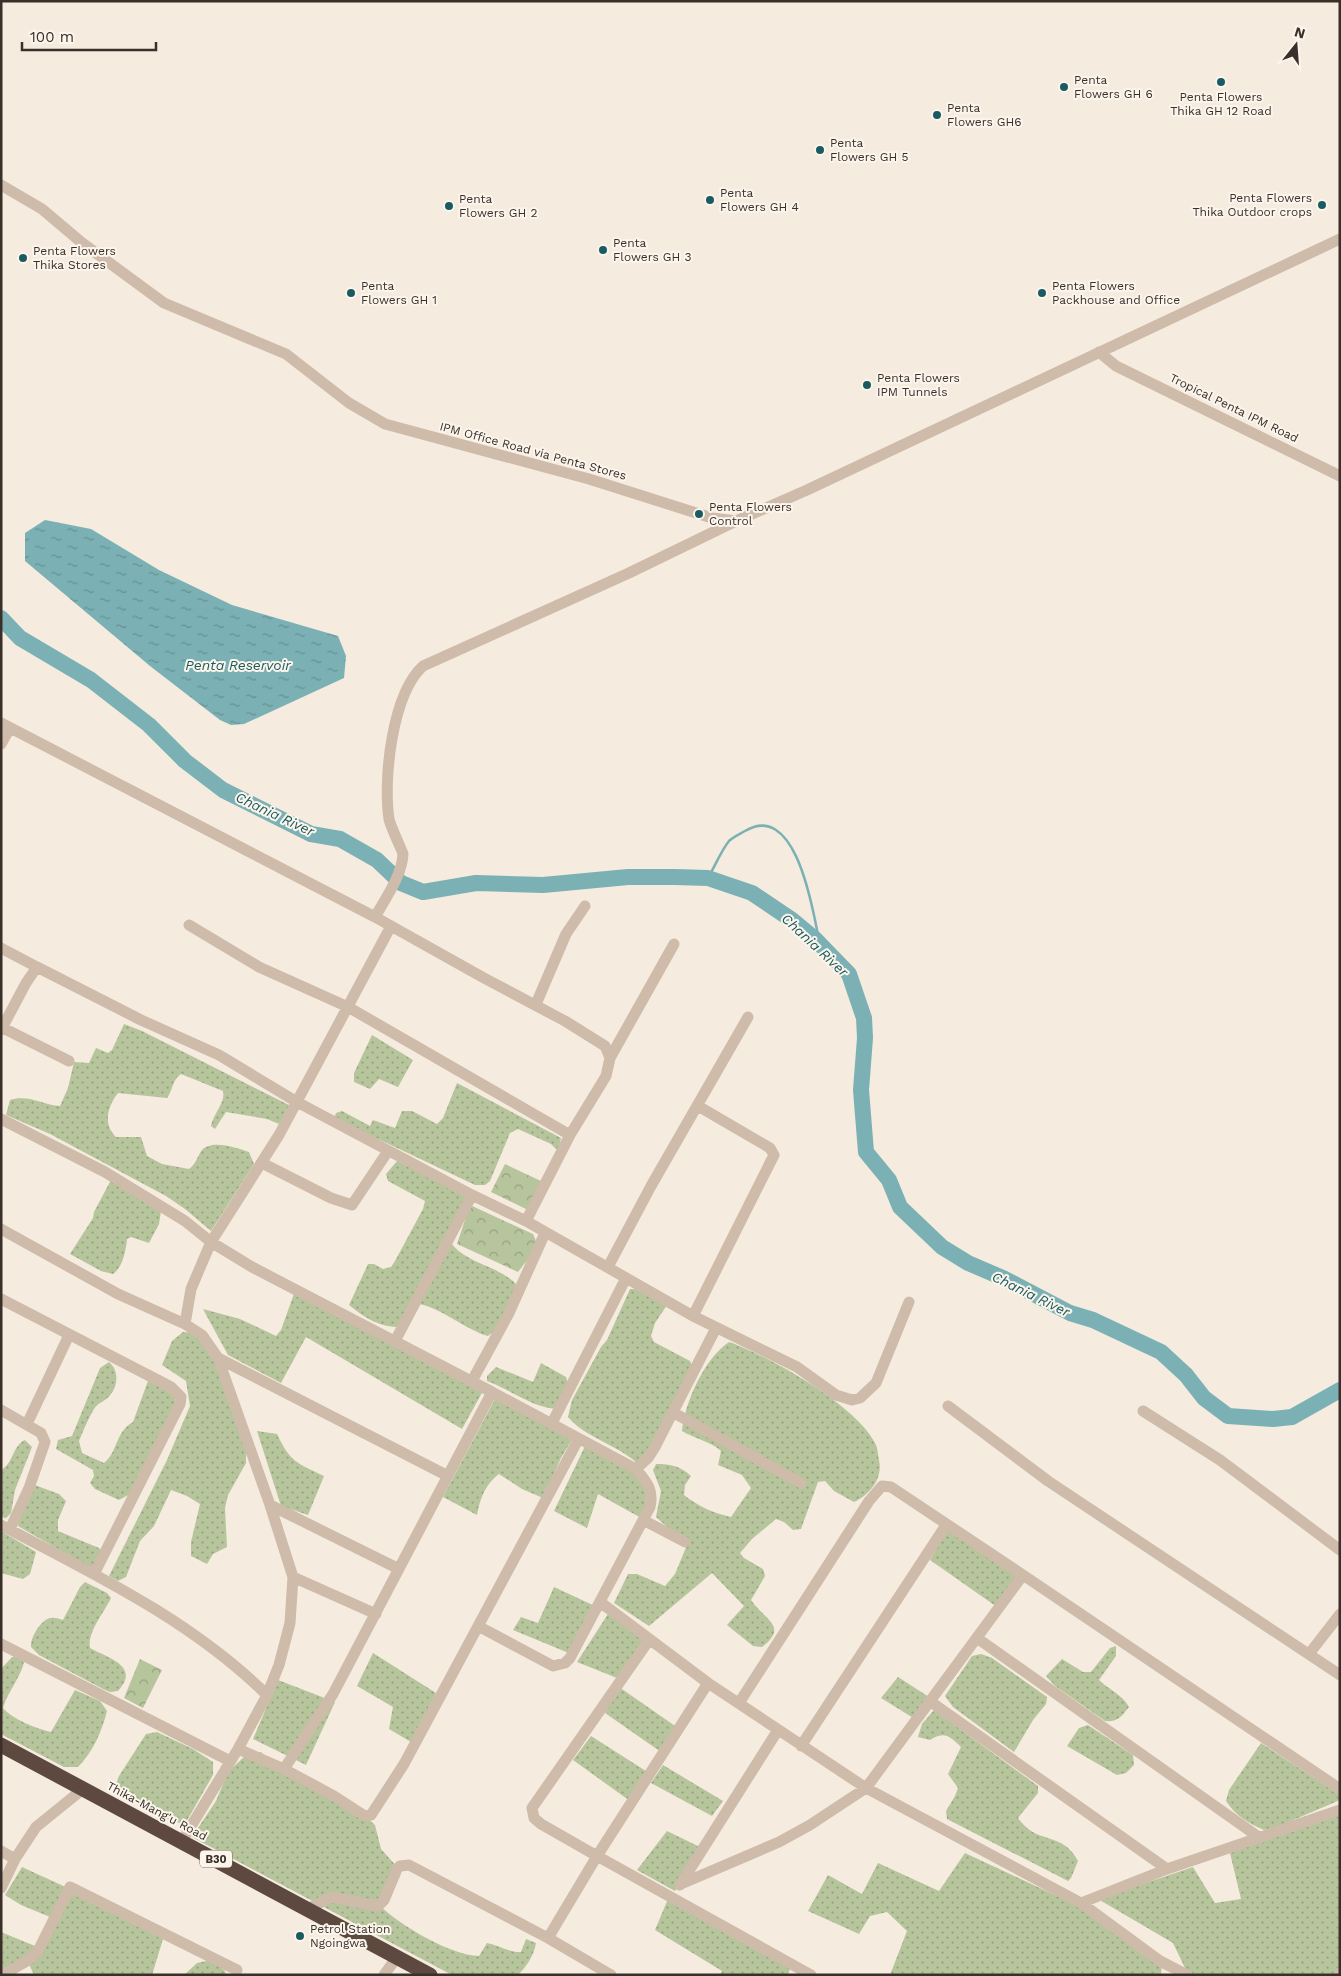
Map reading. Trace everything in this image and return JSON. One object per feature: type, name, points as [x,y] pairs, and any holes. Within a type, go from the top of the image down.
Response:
[{"type":"highway","name":"Thika-Mang'u Road","points":[[1,1745],[309,1908],[430,1975]]},
{"type":"street","name":"IPM Office Road via Penta Stores","points":[[1,185],[42,209],[81,242],[164,303],[286,354],[349,404],[385,424],[588,479],[700,515],[736,520]]},
{"type":"street","points":[[375,917],[394,882],[403,856],[402,850],[393,836],[390,822],[387,770],[397,722],[406,694],[417,672],[423,666],[629,573],[736,520],[807,490],[1340,239]]},
{"type":"street","name":"Tropical Penta IPM Road","points":[[1094,354],[1340,476]]},
{"type":"street","points":[[1,744],[6,725],[375,917],[476,974],[536,1004],[605,1046],[610,1058]]},
{"type":"street","points":[[536,1004],[566,934],[585,906]]},
{"type":"street","points":[[189,925],[259,967],[348,1008],[570,1136]]},
{"type":"street","points":[[185,1324],[191,1289],[211,1242],[262,1163],[297,1102],[391,926]]},
{"type":"street","points":[[526,1221],[570,1136],[606,1076],[610,1058],[674,944]]},
{"type":"street","points":[[1,948],[141,1020],[219,1055],[297,1102],[472,1195],[526,1221],[693,1316],[797,1366],[836,1395],[852,1400],[866,1394],[876,1383],[909,1302]]},
{"type":"street","points":[[38,967],[26,983],[2,1029],[70,1061]]},
{"type":"street","points":[[608,1267],[651,1186],[748,1017]]},
{"type":"street","points":[[693,1316],[774,1155],[770,1148],[698,1106]]},
{"type":"street","points":[[1,1119],[104,1172],[185,1221],[211,1242],[252,1267],[552,1423],[578,1440],[636,1469],[649,1484],[652,1492],[650,1507],[570,1658],[561,1665],[553,1666],[478,1626]]},
{"type":"street","points":[[262,1163],[331,1198],[352,1205],[388,1150]]},
{"type":"street","points":[[395,1341],[472,1195]]},
{"type":"street","points":[[1,1229],[118,1294],[185,1324],[202,1336],[218,1358],[270,1504],[293,1577],[290,1623],[279,1665],[267,1695],[238,1749],[182,1841]]},
{"type":"street","points":[[472,1382],[509,1313],[545,1233]]},
{"type":"street","points":[[552,1423],[626,1278]]},
{"type":"street","points":[[1,1299],[171,1386],[180,1397],[180,1404],[159,1450],[94,1574]]},
{"type":"street","points":[[636,1469],[655,1447],[716,1328]]},
{"type":"street","points":[[27,1424],[69,1335]]},
{"type":"street","points":[[218,1358],[448,1476]]},
{"type":"street","points":[[284,1769],[333,1694],[492,1392]]},
{"type":"street","points":[[948,1406],[1054,1485],[1340,1675]]},
{"type":"street","points":[[1,1410],[41,1433],[45,1442],[32,1481],[6,1527],[94,1574],[168,1617],[214,1648],[267,1695]]},
{"type":"street","points":[[1143,1411],[1220,1460],[1340,1550]]},
{"type":"street","points":[[674,1413],[801,1483]]},
{"type":"street","points":[[238,1749],[284,1769],[334,1796],[365,1816],[370,1816],[404,1764],[578,1440]]},
{"type":"street","points":[[739,1703],[878,1488],[887,1486],[1023,1575],[1340,1789]]},
{"type":"street","points":[[270,1504],[399,1569]]},
{"type":"street","points":[[643,1520],[685,1542]]},
{"type":"street","points":[[801,1746],[946,1525]]},
{"type":"street","points":[[681,1884],[779,1842],[810,1825],[866,1788],[1023,1575]]},
{"type":"street","points":[[293,1577],[376,1614]]},
{"type":"street","points":[[600,1602],[708,1683],[866,1788],[1081,1902],[1169,1971],[1187,1975]]},
{"type":"street","points":[[1309,1654],[1340,1614]]},
{"type":"street","points":[[977,1638],[1260,1838]]},
{"type":"street","points":[[649,1640],[532,1808],[534,1818],[541,1824],[597,1856],[811,1975]]},
{"type":"street","points":[[1,1644],[230,1761]]},
{"type":"street","points":[[548,1938],[597,1856],[708,1683]]},
{"type":"street","points":[[931,1702],[1167,1869]]},
{"type":"street","points":[[672,1897],[778,1730]]},
{"type":"street","points":[[1,1888],[15,1859],[43,1819],[83,1789]]},
{"type":"street","points":[[1081,1902],[1167,1869],[1340,1810]]},
{"type":"street","points":[[1,1851],[15,1859]]},
{"type":"street","points":[[309,1908],[332,1897],[378,1906],[384,1900],[397,1869],[400,1866],[408,1865],[548,1938],[611,1975]]},
{"type":"street","points":[[2,1975],[27,1961],[38,1951],[70,1887],[238,1970]]},
{"type":"street","points":[[384,1975],[397,1958]]},
{"type":"green space","points":[[124,1024],[142,1031],[291,1106],[279,1124],[267,1119],[226,1112],[215,1129],[211,1126],[223,1099],[223,1091],[181,1074],[176,1079],[167,1098],[118,1093],[114,1098],[108,1116],[109,1127],[112,1132],[116,1137],[141,1137],[147,1156],[162,1164],[189,1169],[195,1163],[202,1150],[212,1145],[225,1145],[249,1152],[254,1164],[211,1231],[166,1196],[50,1134],[6,1115],[10,1100],[17,1098],[60,1106],[68,1088],[74,1062],[89,1063],[96,1048],[108,1053],[112,1050]]},
{"type":"green space","points":[[372,1035],[413,1060],[398,1087],[379,1079],[370,1089],[354,1082],[354,1073]]},
{"type":"green space","points":[[457,1083],[561,1138],[558,1151],[551,1144],[518,1129],[510,1133],[490,1181],[485,1185],[475,1185],[334,1118],[336,1113],[342,1111],[370,1126],[373,1120],[395,1128],[402,1111],[412,1111],[437,1124],[443,1118]]},
{"type":"green space","points":[[398,1160],[466,1194],[451,1243],[465,1256],[500,1273],[516,1284],[507,1313],[488,1336],[424,1305],[417,1304],[407,1327],[390,1327],[362,1315],[349,1305],[368,1264],[374,1264],[383,1269],[391,1267],[423,1209],[425,1201],[388,1181],[386,1174]]},
{"type":"green space","points":[[505,1164],[543,1182],[528,1210],[491,1192]]},
{"type":"green space","points":[[112,1178],[161,1211],[159,1224],[149,1243],[131,1237],[127,1239],[122,1263],[113,1274],[101,1271],[70,1254],[93,1218],[94,1212]]},
{"type":"green space","points":[[470,1205],[533,1234],[536,1241],[531,1255],[518,1272],[457,1244]]},
{"type":"green space","points":[[630,1289],[640,1289],[667,1305],[655,1323],[651,1336],[654,1342],[690,1361],[694,1369],[663,1432],[637,1463],[629,1456],[583,1430],[568,1417],[572,1400],[601,1347],[607,1340]]},
{"type":"green space","points":[[295,1291],[483,1391],[462,1429],[306,1337],[281,1383],[228,1355],[203,1309],[240,1319],[276,1336],[281,1330]]},
{"type":"green space","points":[[183,1332],[197,1333],[209,1345],[246,1444],[246,1463],[228,1495],[225,1508],[227,1547],[213,1554],[207,1564],[191,1556],[191,1542],[200,1504],[187,1496],[171,1490],[154,1526],[140,1541],[126,1577],[118,1581],[109,1576],[167,1460],[190,1406],[186,1381],[162,1365],[172,1341]]},
{"type":"green space","points":[[729,1342],[788,1370],[811,1384],[851,1414],[866,1430],[876,1445],[880,1467],[874,1485],[865,1495],[854,1502],[834,1491],[825,1481],[818,1482],[801,1529],[793,1530],[784,1522],[776,1519],[752,1539],[740,1553],[744,1558],[763,1569],[765,1576],[751,1600],[772,1623],[774,1628],[774,1633],[770,1640],[762,1647],[753,1646],[727,1625],[744,1606],[712,1573],[649,1626],[614,1603],[628,1574],[637,1574],[665,1586],[675,1574],[687,1545],[656,1517],[661,1491],[653,1470],[656,1464],[675,1466],[683,1470],[691,1476],[685,1485],[684,1495],[706,1509],[731,1517],[751,1488],[742,1475],[718,1465],[721,1451],[682,1431],[687,1407],[697,1382],[712,1359]]},
{"type":"green space","points":[[109,1362],[116,1373],[115,1386],[109,1396],[96,1407],[90,1417],[79,1441],[82,1453],[104,1463],[109,1458],[123,1431],[133,1422],[148,1381],[160,1386],[176,1397],[172,1417],[130,1494],[119,1500],[95,1489],[90,1483],[94,1476],[93,1470],[56,1449],[58,1440],[72,1436],[100,1368]]},
{"type":"green space","points":[[541,1363],[566,1377],[568,1384],[559,1409],[532,1403],[487,1381],[487,1376],[496,1367],[533,1382]]},
{"type":"green space","points":[[496,1397],[573,1438],[561,1458],[543,1498],[522,1489],[499,1474],[490,1482],[484,1492],[477,1515],[443,1497]]},
{"type":"green space","points":[[257,1431],[277,1434],[286,1451],[295,1461],[324,1476],[308,1515],[281,1506]]},
{"type":"green space","points":[[25,1440],[32,1447],[15,1490],[11,1513],[6,1518],[1,1517],[1,1470],[8,1463],[21,1442]]},
{"type":"green space","points":[[586,1444],[619,1462],[648,1486],[643,1519],[598,1494],[587,1528],[554,1511]]},
{"type":"green space","points":[[32,1484],[59,1494],[66,1501],[58,1520],[58,1531],[99,1548],[106,1555],[96,1571],[18,1526]]},
{"type":"green space","points":[[948,1529],[1018,1576],[997,1607],[930,1560]]},
{"type":"green space","points":[[1,1531],[36,1552],[30,1574],[23,1579],[1,1573]]},
{"type":"green space","points":[[85,1582],[107,1593],[111,1598],[93,1629],[90,1648],[113,1659],[124,1669],[126,1675],[118,1691],[110,1692],[103,1689],[39,1655],[31,1647],[34,1634],[47,1619],[57,1618],[63,1620],[80,1587]]},
{"type":"green space","points":[[554,1587],[597,1607],[571,1654],[513,1630],[521,1617],[538,1623]]},
{"type":"green space","points":[[608,1614],[647,1636],[617,1678],[577,1662]]},
{"type":"green space","points":[[1116,1646],[1116,1656],[1099,1680],[1123,1699],[1129,1707],[1116,1720],[1105,1721],[1055,1686],[1046,1676],[1062,1659],[1083,1672],[1091,1672],[1110,1648]]},
{"type":"green space","points":[[373,1653],[436,1693],[411,1742],[389,1729],[393,1707],[357,1686]]},
{"type":"green space","points":[[981,1654],[992,1658],[1047,1697],[1046,1704],[1033,1720],[1014,1752],[953,1707],[945,1696],[972,1656]]},
{"type":"green space","points":[[12,1657],[20,1657],[24,1663],[3,1708],[18,1720],[51,1732],[75,1690],[100,1701],[107,1711],[96,1741],[78,1767],[64,1767],[1,1734],[1,1669]]},
{"type":"green space","points":[[140,1659],[162,1670],[143,1708],[124,1698]]},
{"type":"green space","points":[[898,1677],[929,1697],[915,1719],[881,1698]]},
{"type":"green space","points":[[278,1680],[335,1702],[306,1765],[253,1739]]},
{"type":"green space","points":[[619,1687],[678,1728],[661,1752],[605,1713]]},
{"type":"green space","points":[[934,1710],[1038,1786],[1038,1793],[1018,1818],[1025,1827],[1033,1832],[1057,1841],[1072,1851],[1078,1861],[1068,1881],[947,1819],[946,1811],[958,1788],[948,1774],[961,1747],[943,1735],[930,1740],[918,1737],[922,1724]]},
{"type":"green space","points":[[1088,1725],[1133,1755],[1134,1765],[1126,1773],[1117,1775],[1067,1746],[1079,1728]]},
{"type":"green space","points":[[157,1732],[193,1749],[213,1762],[213,1775],[185,1824],[171,1821],[114,1790],[119,1776],[146,1734]]},
{"type":"green space","points":[[591,1736],[649,1773],[630,1801],[573,1760]]},
{"type":"green space","points":[[1261,1743],[1340,1795],[1340,1800],[1277,1827],[1264,1830],[1243,1818],[1226,1801],[1229,1790]]},
{"type":"green space","points":[[261,1752],[274,1767],[367,1818],[375,1825],[381,1849],[399,1869],[379,1905],[388,1913],[426,1938],[454,1951],[467,1954],[479,1956],[487,1943],[521,1952],[526,1939],[536,1943],[532,1956],[524,1968],[518,1975],[452,1975],[192,1837],[216,1801],[228,1772],[246,1755]]},
{"type":"green space","points":[[663,1765],[723,1801],[712,1816],[651,1783]]},
{"type":"green space","points":[[1340,1810],[1340,1969],[1337,1975],[1186,1975],[1185,1968],[1173,1943],[1098,1899],[1193,1867],[1215,1903],[1241,1899],[1230,1853]]},
{"type":"green space","points":[[667,1831],[702,1848],[675,1891],[637,1870]]},
{"type":"green space","points":[[965,1853],[1087,1910],[1162,1963],[1161,1975],[890,1975],[907,1931],[887,1912],[870,1916],[859,1934],[808,1911],[828,1875],[862,1894],[878,1863],[939,1891]]},
{"type":"green space","points":[[22,1867],[72,1890],[163,1939],[152,1975],[34,1975],[28,1962],[1,1973],[1,1932],[35,1946],[50,1917],[21,1905],[5,1895]]},
{"type":"green space","points":[[668,1899],[792,1963],[788,1975],[720,1975],[722,1971],[655,1930]]},
{"type":"green space","points":[[211,1960],[225,1971],[226,1975],[184,1975],[197,1963]]},
{"type":"water","name":"Penta Reservoir","points":[[45,520],[91,529],[159,570],[232,605],[338,636],[346,656],[344,678],[244,724],[231,725],[220,720],[150,666],[25,561],[25,533]]},
{"type":"waterway","name":"Chania River","points":[[1,618],[20,638],[91,680],[149,725],[185,761],[223,790],[311,834],[340,839],[377,860],[401,883],[423,892],[476,883],[543,885],[628,877],[675,877],[708,878],[752,893],[792,920],[816,940],[849,974],[864,1018],[865,1038],[861,1090],[866,1152],[889,1180],[900,1207],[942,1247],[968,1263],[1003,1278],[1070,1313],[1093,1320],[1161,1352],[1186,1375],[1204,1398],[1228,1416],[1273,1419],[1292,1417],[1340,1390]]},
{"type":"waterway","points":[[708,878],[723,849],[732,838],[745,831],[762,826],[777,830],[788,843],[798,860],[811,902],[818,935]]},
{"type":"place","name":"Penta Flowers Thika GH 12 Road","points":[[1221,82]]},
{"type":"place","name":"Penta Flowers GH 6","points":[[1064,87]]},
{"type":"place","name":"Penta Flowers GH6","points":[[937,115]]},
{"type":"place","name":"Penta Flowers GH 5","points":[[820,150]]},
{"type":"place","name":"Penta Flowers GH 4","points":[[710,200]]},
{"type":"place","name":"Penta Flowers Thika Outdoor crops","points":[[1322,205]]},
{"type":"place","name":"Penta Flowers GH 2","points":[[449,206]]},
{"type":"place","name":"Penta Flowers GH 3","points":[[603,250]]},
{"type":"place","name":"Penta Flowers Thika Stores","points":[[23,258]]},
{"type":"place","name":"Penta Flowers GH 1","points":[[351,293]]},
{"type":"place","name":"Penta Flowers Packhouse and Office","points":[[1042,293]]},
{"type":"place","name":"Penta Flowers IPM Tunnels","points":[[867,385]]},
{"type":"place","name":"Penta Flowers Control","points":[[699,514]]},
{"type":"place","name":"Petrol Station Ngoingwa","points":[[300,1936]]}]
